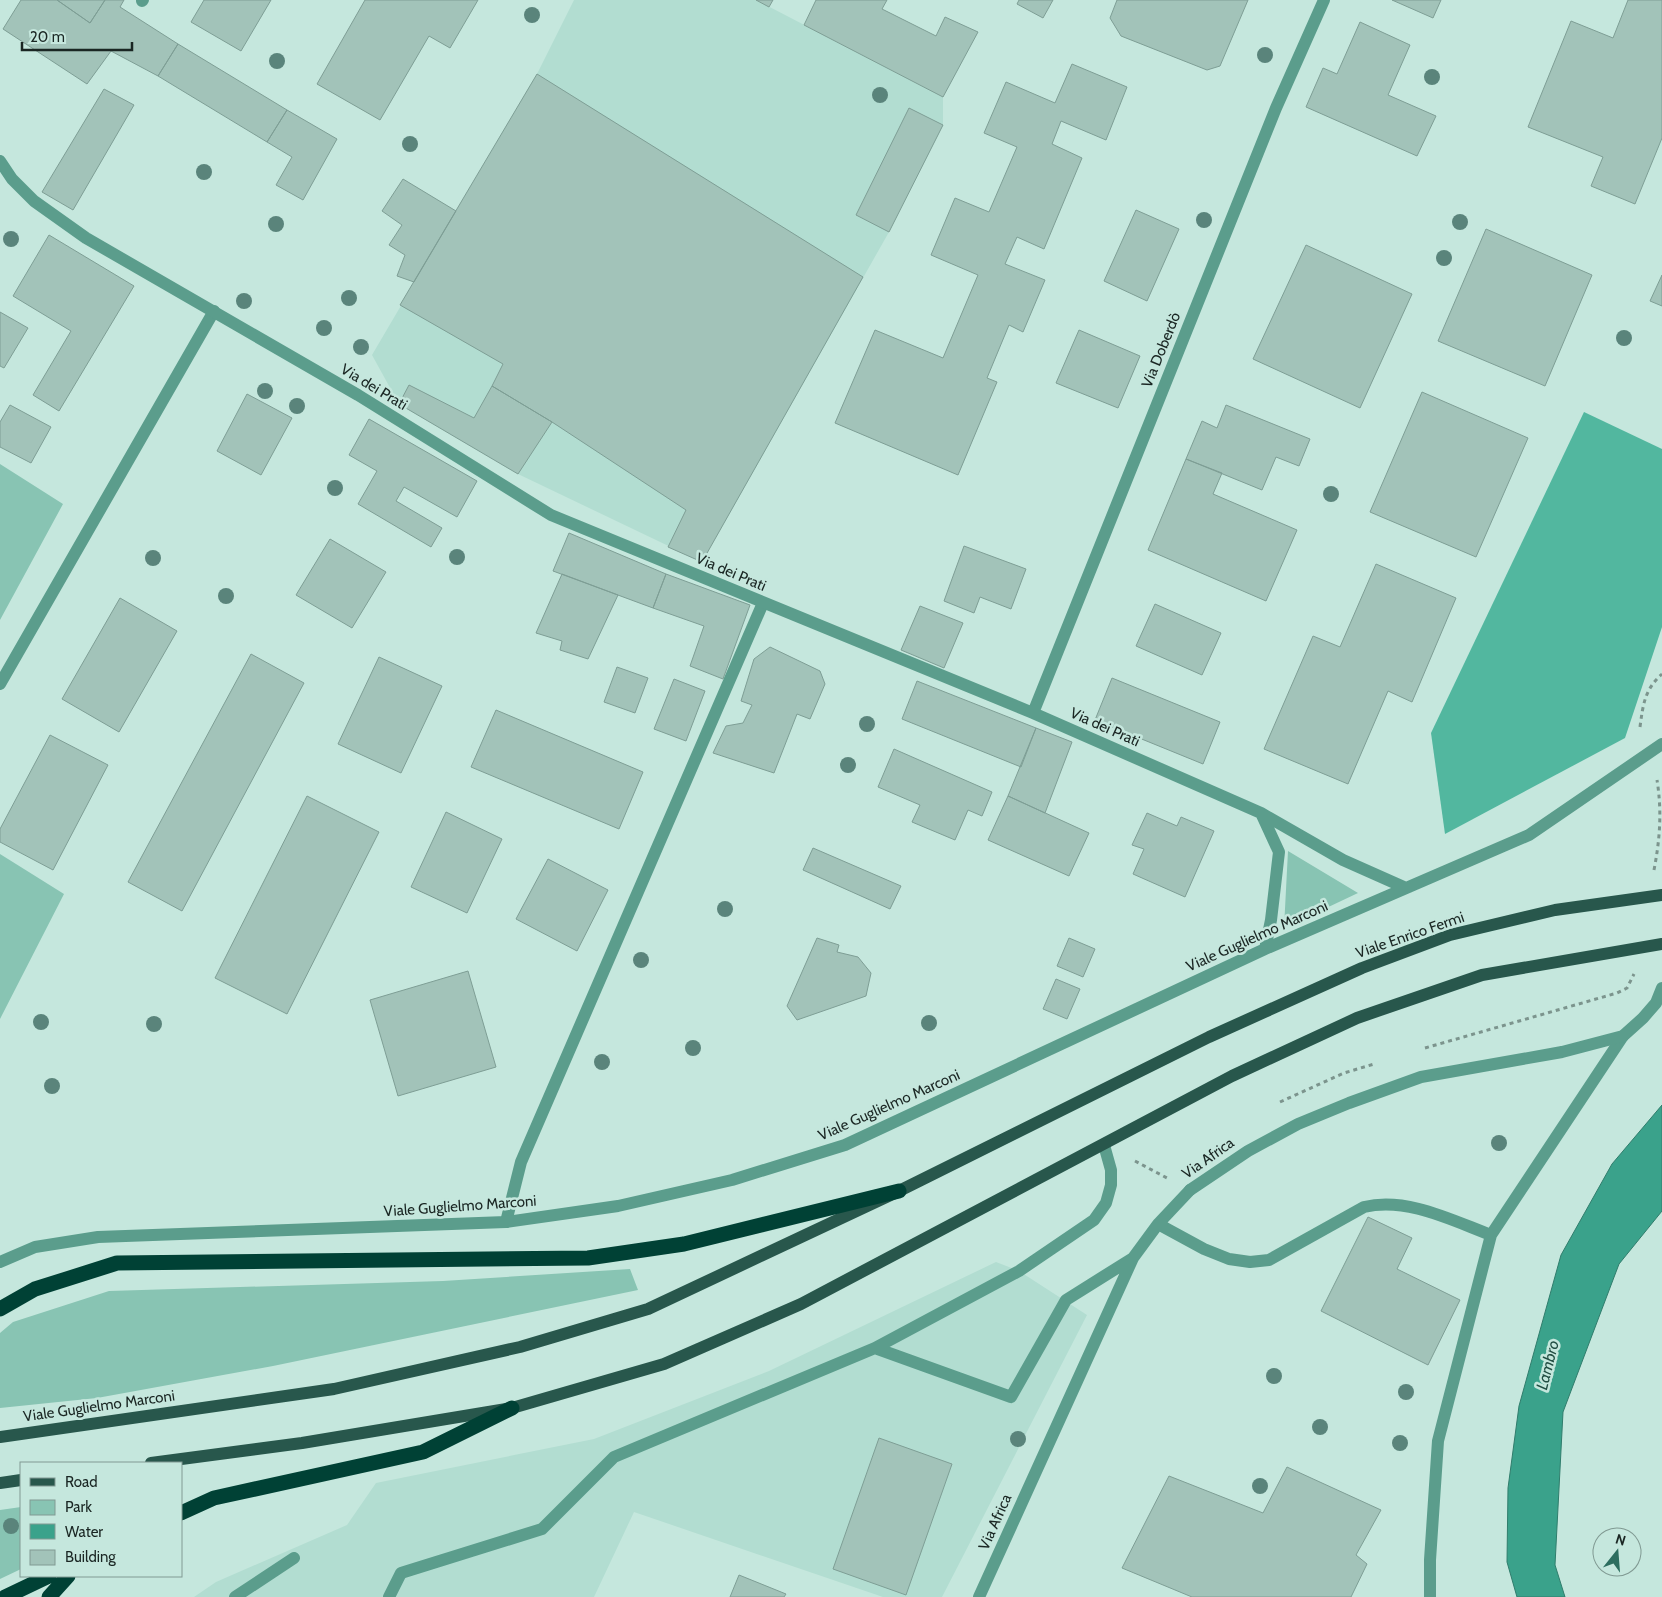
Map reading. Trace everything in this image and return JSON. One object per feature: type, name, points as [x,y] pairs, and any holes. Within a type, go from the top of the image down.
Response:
[{"type":"highway","points":[[0,1309],[35,1289],[117,1263],[588,1258],[684,1244],[899,1191]]},
{"type":"highway","points":[[182,1513],[214,1498],[423,1452],[512,1408]]},
{"type":"highway","points":[[5,1597],[47,1577]]},
{"type":"highway","points":[[49,1597],[67,1577]]},
{"type":"main road","name":"Viale Enrico Fermi","points":[[1209,1037],[1362,968],[1450,935],[1555,910],[1662,895]]},
{"type":"main road","points":[[159,1462],[302,1443],[512,1408],[664,1364],[801,1304],[1232,1076],[1357,1018],[1482,975],[1662,944]]},
{"type":"main road","name":"Viale Guglielmo Marconi","points":[[0,1437],[334,1389],[520,1347],[648,1309],[899,1191],[1209,1037]]},
{"type":"main road","points":[[0,1483],[20,1480]]},
{"type":"street","name":"Via Doberdò","points":[[1033,714],[1272,117],[1324,0]]},
{"type":"street","name":"Via dei Prati","points":[[0,161],[34,201],[58,220],[358,395],[551,515],[1033,714],[1260,813],[1343,860],[1406,888]]},
{"type":"street","points":[[0,684],[214,311]]},
{"type":"street","points":[[506,1222],[521,1162],[762,603]]},
{"type":"street","name":"Viale Guglielmo Marconi","points":[[0,1262],[35,1247],[98,1237],[506,1222],[618,1206],[722,1183],[845,1145],[1265,949],[1529,835],[1662,744]]},
{"type":"street","points":[[1260,813],[1278,852],[1271,920],[1265,949]]},
{"type":"street","name":"Via Africa","points":[[979,1597],[1133,1258],[1158,1224],[1190,1190],[1248,1151],[1298,1124],[1348,1103],[1421,1077],[1562,1052],[1623,1036],[1656,1003],[1662,988]]},
{"type":"street","points":[[1430,1597],[1430,1560],[1438,1441],[1491,1235],[1623,1036]]},
{"type":"street","points":[[389,1597],[401,1573],[542,1529],[614,1457],[875,1348],[1019,1272],[1094,1220],[1106,1203],[1111,1185],[1112,1170],[1104,1145]]},
{"type":"street","points":[[1158,1224],[1204,1249],[1229,1259],[1250,1262],[1269,1260],[1364,1207],[1381,1203],[1424,1210],[1491,1235]]},
{"type":"street","points":[[875,1348],[1011,1397],[1066,1300],[1133,1258]]},
{"type":"street","points":[[235,1597],[294,1558]]},
{"type":"path","points":[[1653,876],[1660,839],[1660,797],[1657,779]]},
{"type":"path","points":[[1417,1051],[1617,993],[1626,988],[1633,979],[1635,969]]},
{"type":"path","points":[[1276,1104],[1344,1074],[1381,1062]]},
{"type":"path","points":[[1104,1145],[1190,1190]]},
{"type":"shaded area","points":[[574,0],[756,0],[943,97],[943,125],[889,232],[702,562],[518,474],[399,404],[372,355],[537,74]]},
{"type":"shaded area","points":[[1584,412],[1662,449],[1662,627],[1625,738],[1445,834],[1431,733]]},
{"type":"shaded area","points":[[996,1262],[1019,1271],[1087,1315],[942,1597],[883,1597],[634,1512],[594,1597],[194,1597],[216,1582],[347,1525],[376,1483],[594,1439],[769,1371]]},
{"type":"green space","points":[[0,464],[63,504],[0,620]]},
{"type":"green space","points":[[1288,851],[1358,893],[1284,928]]},
{"type":"green space","points":[[0,854],[64,894],[0,1019]]},
{"type":"green space","points":[[630,1269],[638,1290],[273,1366],[97,1398],[0,1408],[0,1333],[13,1322],[109,1291],[443,1281]]},
{"type":"green space","points":[[20,1507],[20,1569],[0,1579],[0,1510]]},
{"type":"water","name":"Lambro","points":[[1662,1105],[1662,1211],[1619,1264],[1563,1412],[1555,1565],[1565,1597],[1517,1597],[1507,1562],[1508,1488],[1519,1406],[1561,1255],[1612,1164]]},
{"type":"building","points":[[21,0],[57,0],[90,23],[105,0],[124,0],[120,7],[178,44],[158,76],[111,51],[87,84],[3,29]]},
{"type":"building","points":[[57,0],[105,0],[90,23]]},
{"type":"building","points":[[204,0],[271,0],[241,51],[191,22]]},
{"type":"building","points":[[365,0],[478,0],[450,48],[429,36],[380,120],[317,84]]},
{"type":"building","points":[[756,0],[773,0],[769,7]]},
{"type":"building","points":[[816,0],[887,0],[882,9],[936,36],[945,17],[978,32],[943,97],[804,25]]},
{"type":"building","points":[[1019,0],[1053,0],[1043,18],[1017,4]]},
{"type":"building","points":[[1117,0],[1248,0],[1220,66],[1207,70],[1121,36],[1110,18]]},
{"type":"building","points":[[1392,0],[1441,0],[1433,18]]},
{"type":"building","points":[[1628,0],[1662,0],[1662,138],[1635,204],[1591,186],[1603,157],[1528,127],[1571,21],[1613,38]]},
{"type":"building","points":[[1360,22],[1410,45],[1388,95],[1436,116],[1417,156],[1306,107],[1323,68],[1337,74]]},
{"type":"building","points":[[178,44],[287,110],[267,142],[158,76]]},
{"type":"building","points":[[1072,64],[1127,87],[1106,140],[1061,121],[1052,144],[1082,158],[1044,249],[1017,237],[1005,264],[1045,280],[1023,332],[1009,325],[987,378],[997,382],[958,475],[835,423],[875,330],[943,358],[978,275],[931,255],[955,198],[989,212],[1017,147],[984,133],[1006,82],[1055,103]]},
{"type":"building","points":[[537,74],[863,277],[702,562],[668,547],[686,510],[552,422],[492,386],[503,364],[400,305]]},
{"type":"building","points":[[104,89],[134,105],[73,210],[42,192]]},
{"type":"building","points":[[909,108],[943,125],[889,232],[856,215]]},
{"type":"building","points":[[287,110],[337,139],[303,200],[276,185],[292,157],[267,142]]},
{"type":"building","points":[[403,179],[456,211],[414,282],[397,276],[405,255],[389,245],[402,225],[382,211]]},
{"type":"building","points":[[1136,210],[1179,229],[1147,301],[1104,281]]},
{"type":"building","points":[[1486,229],[1592,275],[1545,386],[1438,341]]},
{"type":"building","points":[[49,235],[134,286],[59,411],[33,395],[71,331],[13,296]]},
{"type":"building","points":[[1306,245],[1412,294],[1360,408],[1253,359]]},
{"type":"building","points":[[1662,275],[1662,306],[1650,301]]},
{"type":"building","points":[[0,312],[28,328],[4,368],[0,366]]},
{"type":"building","points":[[1079,330],[1140,356],[1118,408],[1056,383]]},
{"type":"building","points":[[409,385],[474,418],[492,386],[552,422],[518,474],[399,404]]},
{"type":"building","points":[[1422,392],[1528,438],[1476,557],[1370,512]]},
{"type":"building","points":[[247,394],[292,418],[261,475],[217,451]]},
{"type":"building","points":[[10,405],[51,427],[31,463],[0,447],[0,422]]},
{"type":"building","points":[[1226,405],[1310,439],[1299,466],[1276,457],[1262,490],[1186,459],[1202,421],[1217,428]]},
{"type":"building","points":[[369,419],[477,481],[457,517],[404,487],[396,501],[442,528],[431,547],[358,504],[377,471],[349,455]]},
{"type":"building","points":[[1186,459],[1222,473],[1213,494],[1297,530],[1266,601],[1148,550]]},
{"type":"building","points":[[569,533],[666,574],[653,608],[553,571]]},
{"type":"building","points":[[330,539],[386,572],[352,628],[296,595]]},
{"type":"building","points":[[964,546],[1026,569],[1011,609],[980,597],[974,613],[944,601]]},
{"type":"building","points":[[1376,564],[1456,598],[1412,702],[1388,691],[1348,784],[1264,749],[1313,636],[1340,647]]},
{"type":"building","points":[[562,574],[618,595],[588,659],[560,650],[562,641],[536,633]]},
{"type":"building","points":[[666,574],[750,605],[723,679],[690,666],[704,626],[653,608]]},
{"type":"building","points":[[120,598],[177,631],[119,732],[62,699]]},
{"type":"building","points":[[1155,604],[1221,633],[1202,675],[1136,646]]},
{"type":"building","points":[[920,606],[963,623],[944,668],[901,650]]},
{"type":"building","points":[[770,647],[820,671],[825,684],[810,719],[797,714],[774,773],[713,753],[726,726],[743,723],[752,705],[741,701],[754,659]]},
{"type":"building","points":[[251,654],[304,683],[182,911],[128,882]]},
{"type":"building","points":[[379,657],[442,686],[401,773],[338,744]]},
{"type":"building","points":[[617,667],[648,678],[635,713],[604,702]]},
{"type":"building","points":[[1112,678],[1220,722],[1203,764],[1095,720]]},
{"type":"building","points":[[674,679],[705,691],[686,741],[654,729]]},
{"type":"building","points":[[917,681],[1036,728],[1021,767],[902,719]]},
{"type":"building","points":[[496,710],[643,772],[619,829],[471,767]]},
{"type":"building","points":[[1036,728],[1072,742],[1045,813],[1008,796]]},
{"type":"building","points":[[50,735],[108,765],[53,870],[0,842],[0,829]]},
{"type":"building","points":[[894,749],[992,792],[982,816],[968,810],[955,840],[912,822],[920,805],[878,787]]},
{"type":"building","points":[[307,796],[379,832],[287,1014],[215,978]]},
{"type":"building","points":[[1008,796],[1089,833],[1069,876],[988,840]]},
{"type":"building","points":[[446,812],[502,839],[467,913],[411,887]]},
{"type":"building","points":[[1147,813],[1177,826],[1181,817],[1214,831],[1185,897],[1133,874],[1144,849],[1132,845]]},
{"type":"building","points":[[813,848],[901,886],[890,909],[803,870]]},
{"type":"building","points":[[548,859],[608,890],[577,951],[516,919]]},
{"type":"building","points":[[817,938],[839,945],[837,952],[858,957],[871,973],[866,996],[797,1020],[787,1006]]},
{"type":"building","points":[[1069,938],[1095,949],[1083,977],[1057,966]]},
{"type":"building","points":[[468,971],[496,1067],[398,1096],[370,1000]]},
{"type":"building","points":[[1056,979],[1080,989],[1067,1019],[1043,1009]]},
{"type":"building","points":[[1368,1217],[1412,1238],[1397,1269],[1460,1300],[1428,1365],[1321,1311]]},
{"type":"building","points":[[879,1438],[952,1464],[906,1595],[833,1569]]},
{"type":"building","points":[[1287,1467],[1381,1510],[1356,1555],[1367,1564],[1351,1597],[1192,1597],[1122,1568],[1169,1476],[1263,1513]]},
{"type":"building","points":[[739,1575],[786,1594],[784,1597],[730,1597]]}]
